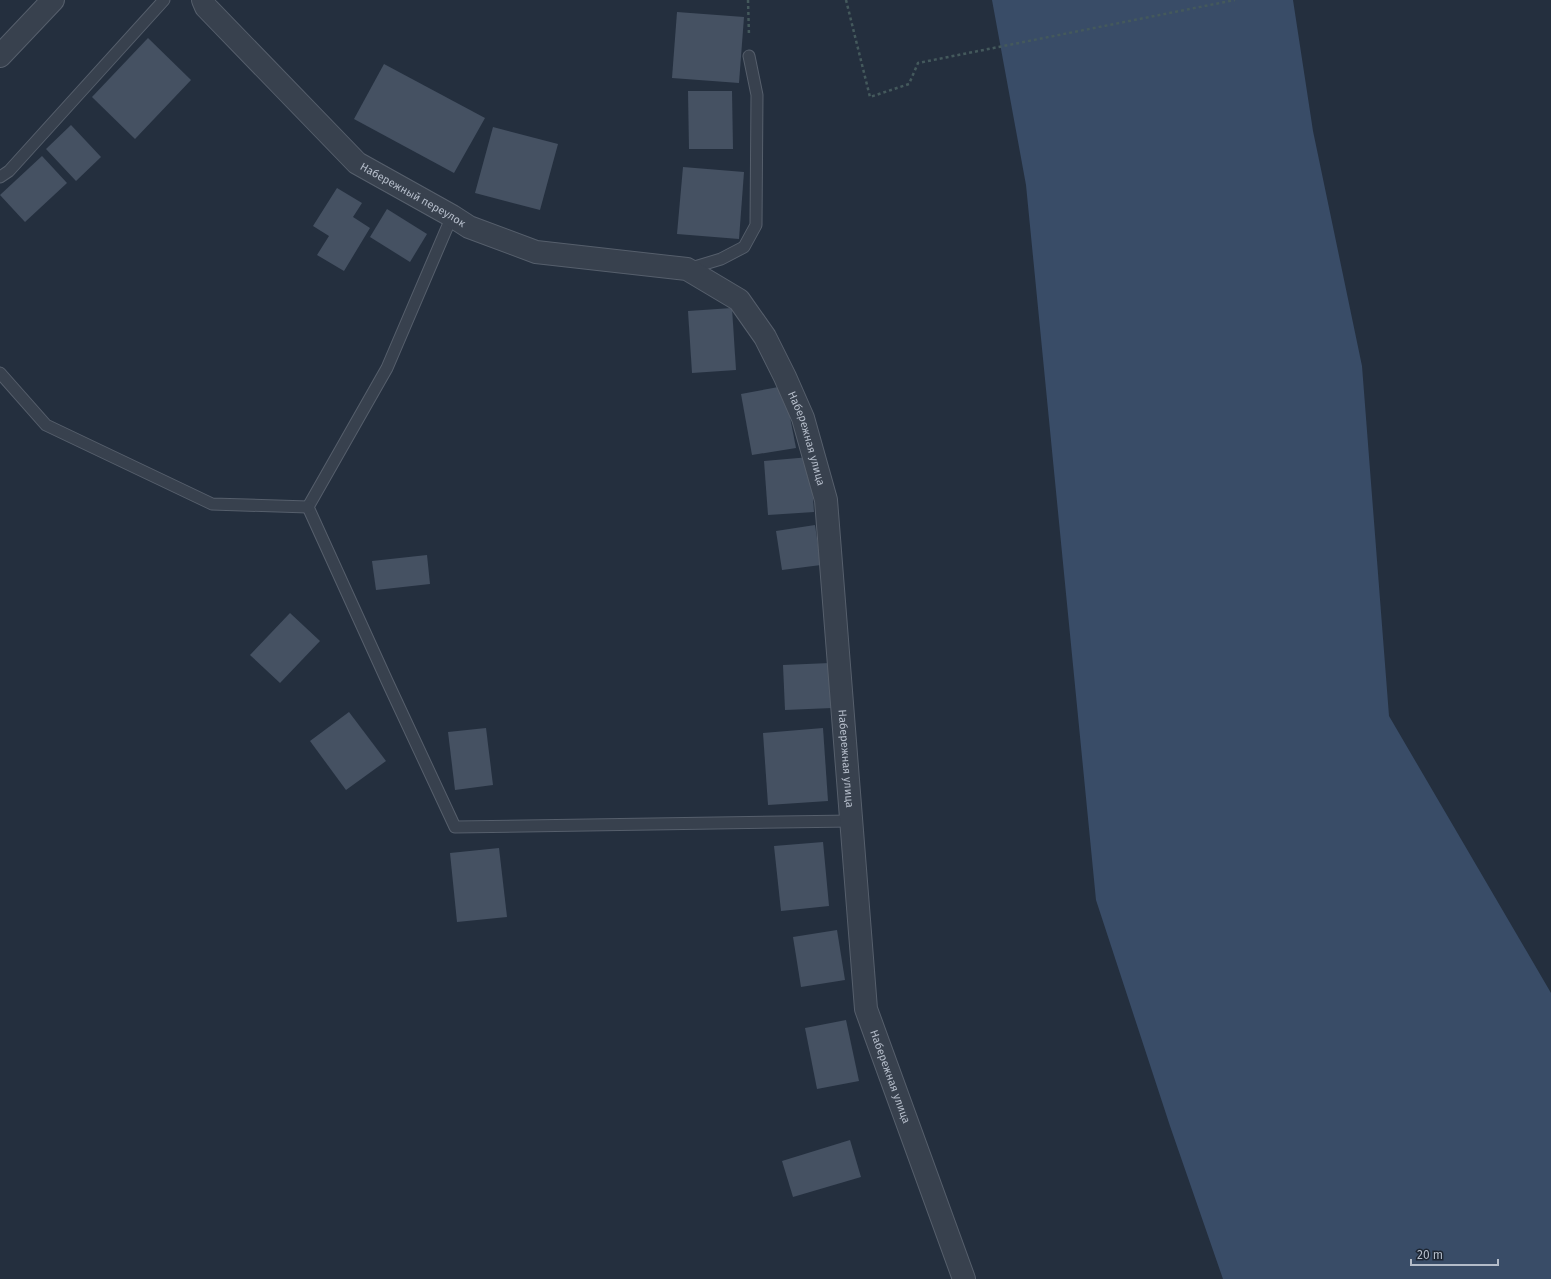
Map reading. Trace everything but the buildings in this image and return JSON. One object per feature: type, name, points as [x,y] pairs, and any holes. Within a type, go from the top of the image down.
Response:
[{"type":"street","points":[[0,56],[54,0]]},
{"type":"street","name":"Набережный переулок","points":[[203,0],[206,7],[357,163],[469,227],[536,252],[687,269]]},
{"type":"street","name":"Набережная улица","points":[[687,269],[739,300],[765,337],[803,418],[826,500],[866,1010],[964,1279]]},
{"type":"lane","points":[[0,177],[9,171],[164,0]]},
{"type":"lane","points":[[687,269],[721,259],[744,247],[756,225],[757,95],[749,56]]},
{"type":"lane","points":[[308,507],[388,368],[452,216]]},
{"type":"lane","points":[[0,373],[46,425],[212,504],[308,507]]},
{"type":"lane","points":[[308,507],[455,827],[852,821]]},
{"type":"path","points":[[748,0],[749,56]]},
{"type":"path","points":[[846,0],[870,97],[909,84],[918,63],[982,49],[1235,0]]},
{"type":"water","points":[[992,0],[1293,0],[1313,131],[1362,366],[1389,716],[1551,993],[1551,1279],[1223,1279],[1170,1126],[1096,900],[1026,185]]}]
